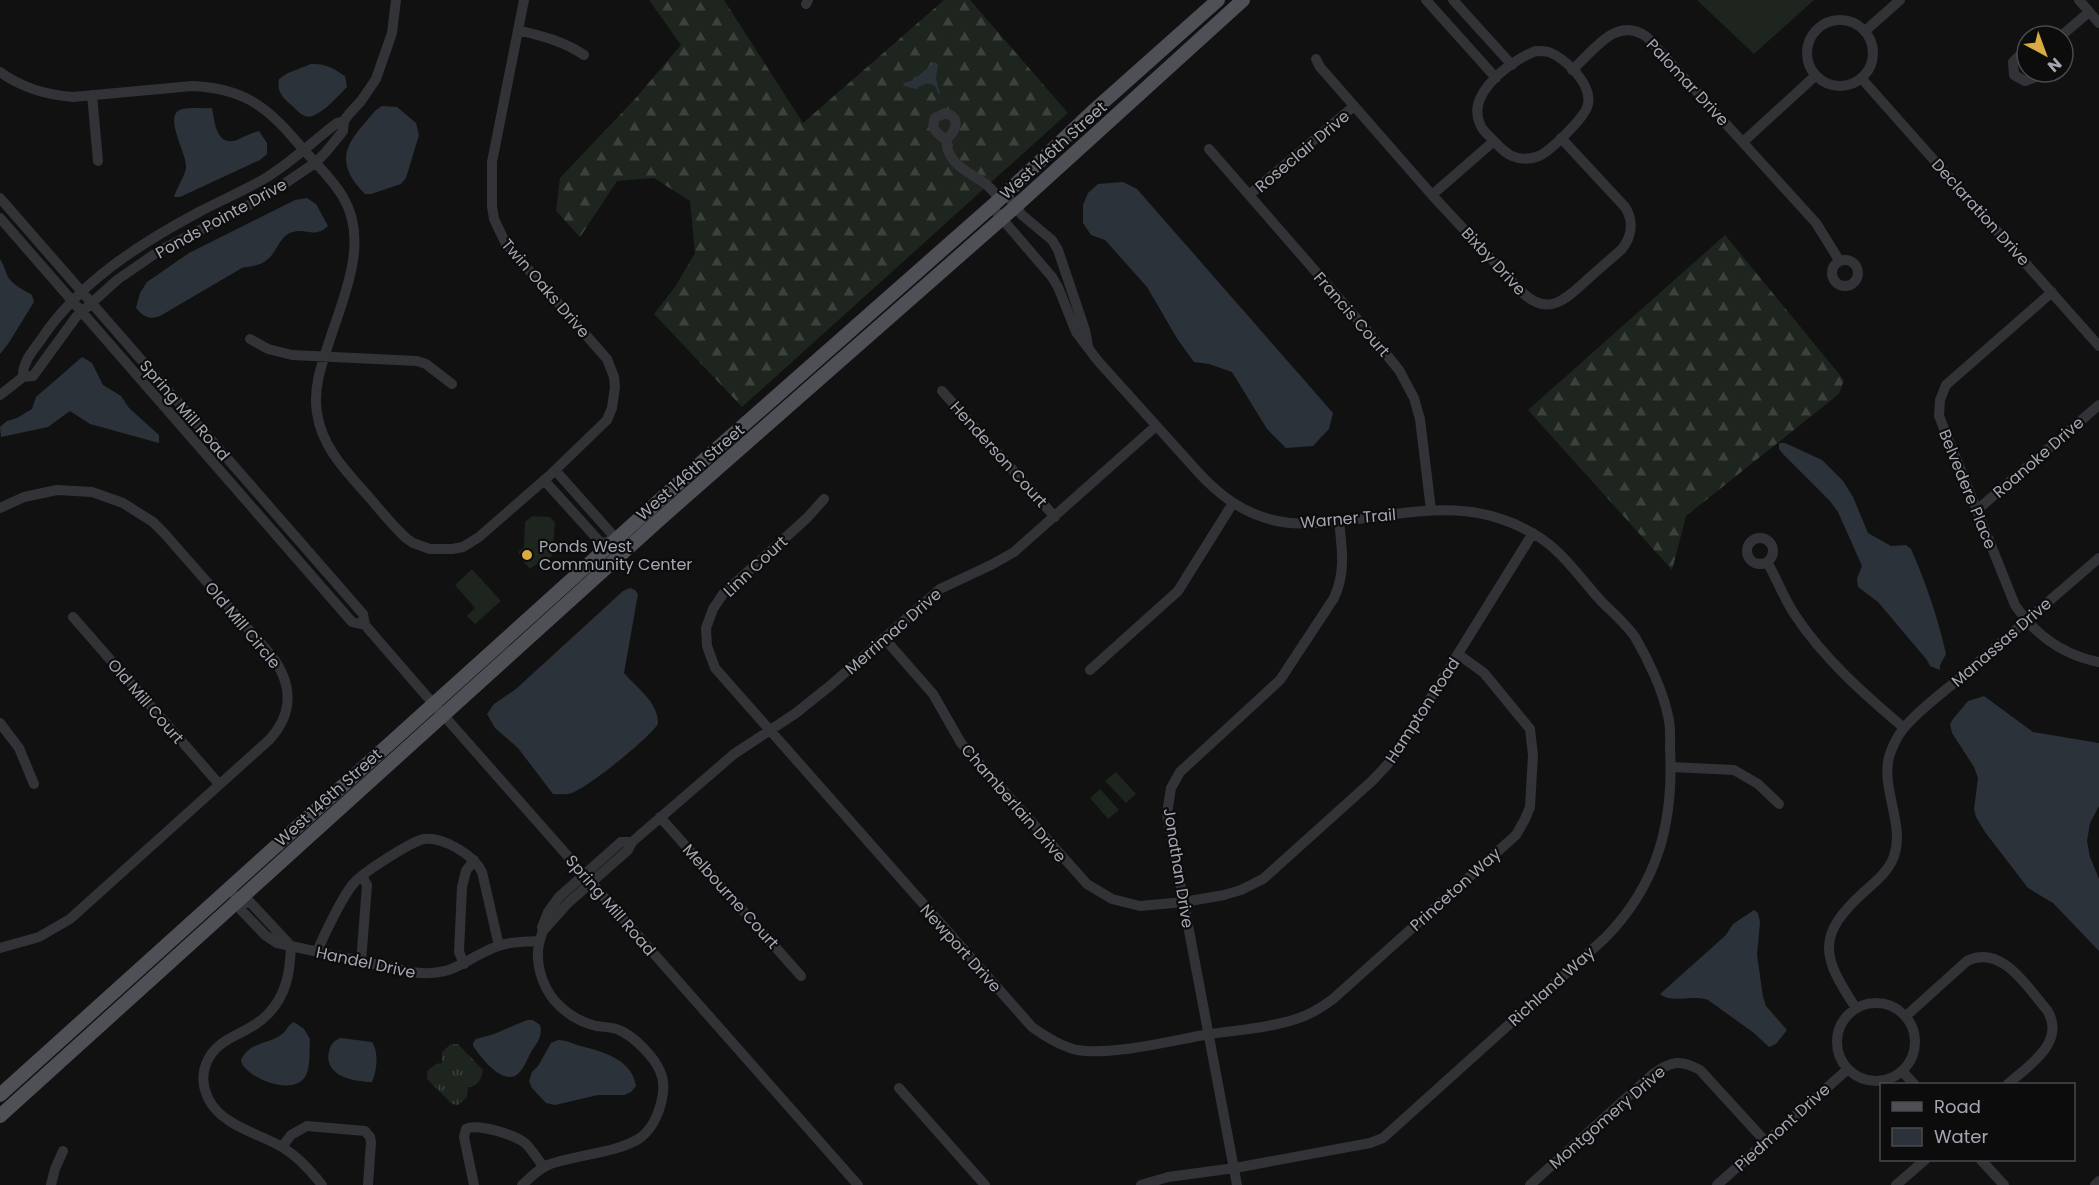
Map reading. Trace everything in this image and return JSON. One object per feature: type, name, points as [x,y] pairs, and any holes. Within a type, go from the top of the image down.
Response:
[{"type":"main road","name":"West 146th Street","points":[[0,1095],[612,543],[999,200],[1091,112],[1218,0]]},
{"type":"main road","name":"West 146th Street","points":[[0,1116],[622,554],[1015,207],[1243,0]]},
{"type":"main road","points":[[764,407],[775,419]]},
{"type":"street","name":"Ponds Pointe Drive","points":[[23,377],[22,367],[53,321],[77,296],[120,260],[149,240],[265,178],[337,123],[344,121],[376,80],[392,33],[396,0]]},
{"type":"street","name":"Twin Oaks Drive","points":[[0,72],[11,80],[46,94],[73,97],[192,86],[210,87],[231,91],[266,110],[280,122],[343,198],[352,218],[354,256],[323,357],[316,390],[315,403],[321,431],[339,463],[397,530],[413,543],[441,550],[463,546],[479,537],[549,475],[606,420],[612,408],[614,377],[607,358],[506,243],[494,219],[492,162],[524,0]]},
{"type":"street","points":[[1426,0],[1496,78]]},
{"type":"street","points":[[1453,0],[1512,64]]},
{"type":"street","points":[[1865,31],[1900,0]]},
{"type":"street","points":[[2079,0],[2099,22]]},
{"type":"street","points":[[2075,24],[2089,12]]},
{"type":"street","points":[[1842,20],[1856,24],[1865,31],[1873,45],[1874,55],[1870,69],[1862,79],[1842,87],[1826,83],[1815,76],[1809,65],[1807,50],[1817,29],[1832,21],[1842,20]]},
{"type":"street","name":"Palomar Drive","points":[[1572,70],[1616,32],[1626,29],[1639,32],[1653,42],[1816,223],[1839,260]]},
{"type":"street","points":[[518,30],[555,39],[584,55]]},
{"type":"street","points":[[1536,51],[1546,51],[1557,56],[1587,88],[1588,104],[1580,121],[1540,156],[1526,160],[1504,152],[1480,126],[1477,111],[1480,97],[1512,64],[1525,55],[1536,51]]},
{"type":"street","points":[[2015,58],[2012,66],[2015,76]]},
{"type":"street","name":"Bixby Drive","points":[[1316,59],[1320,67],[1432,195],[1528,298],[1543,304],[1562,302],[1622,249],[1629,236],[1631,225],[1627,209],[1561,138]]},
{"type":"street","points":[[1743,142],[1815,76]]},
{"type":"street","name":"Declaration Drive","points":[[1862,79],[2099,346]]},
{"type":"street","points":[[92,95],[98,161]]},
{"type":"street","name":"Roseclair Drive","points":[[1249,195],[1354,106]]},
{"type":"street","name":"Ponds Pointe Drive","points":[[0,395],[23,377],[33,376],[86,307],[117,280],[159,251],[255,202],[315,163],[343,131],[344,121]]},
{"type":"street","points":[[946,140],[948,154],[952,160],[983,182],[999,200]]},
{"type":"street","points":[[1432,195],[1494,141]]},
{"type":"street","name":"Francis Court","points":[[1209,149],[1364,327],[1403,377],[1414,398],[1420,419],[1431,510]]},
{"type":"street","name":"Spring Mill Road","points":[[0,198],[86,307],[363,614],[365,625],[433,704],[858,1185]]},
{"type":"street","name":"Warner Trail","points":[[1088,346],[1069,282],[1058,250],[1052,240],[1015,207],[999,200],[1001,218],[1040,262],[1058,287],[1071,324],[1098,361],[1214,488],[1233,503],[1254,514],[1279,522],[1295,524],[1431,510],[1480,512],[1504,519],[1533,533],[1562,556],[1584,583]]},
{"type":"street","name":"Spring Mill Road","points":[[0,218],[77,296]]},
{"type":"street","points":[[1058,287],[1069,282]]},
{"type":"street","name":"Belvedere Place","points":[[2052,292],[1953,377],[1942,391],[1939,416],[2010,597],[2026,621],[2043,638],[2077,656],[2099,662]]},
{"type":"street","points":[[250,339],[268,349],[285,354],[417,361],[426,364],[452,384]]},
{"type":"street","name":"Henderson Court","points":[[942,391],[1055,517]]},
{"type":"street","name":"Roanoke Drive","points":[[1977,510],[2099,405]]},
{"type":"street","name":"Merrimac Drive","points":[[541,936],[544,919],[553,905],[587,879],[621,842],[632,842],[728,758],[796,713],[940,589],[1004,559],[1035,535],[1156,426]]},
{"type":"street","points":[[549,475],[600,542],[612,543],[622,554]]},
{"type":"street","name":"Old Mill Circle","points":[[0,508],[24,497],[57,490],[92,492],[123,502],[164,532],[271,654],[280,666],[288,700],[282,723],[269,740],[70,919],[39,937],[0,948]]},
{"type":"street","name":"Linn Court","points":[[769,730],[716,668],[707,646],[706,627],[712,609],[723,594],[807,518],[824,499]]},
{"type":"street","points":[[1090,669],[1178,591],[1233,503]]},
{"type":"street","name":"Jonathan Drive","points":[[1238,1185],[1167,814],[1171,788],[1186,766],[1275,686],[1304,645],[1338,588],[1343,558],[1339,521]]},
{"type":"street","name":"Hampton Road","points":[[1184,902],[1224,895],[1252,886],[1263,879],[1372,782],[1388,764],[1533,533]]},
{"type":"street","name":"Manassas Drive","points":[[1904,728],[2099,558]]},
{"type":"street","points":[[1767,562],[1802,626],[1848,679],[1904,728],[1894,745],[1887,774],[1896,833],[1894,855],[1884,873],[1840,916],[1833,929],[1830,942],[1831,964],[1836,977],[1856,1008]]},
{"type":"street","name":"Richland Way","points":[[1141,1185],[1168,1178],[1370,1143],[1383,1138],[1618,925],[1638,897],[1657,857],[1662,840],[1672,783],[1669,717],[1659,687],[1634,636],[1584,583]]},
{"type":"street","name":"Old Mill Court","points":[[73,617],[219,784]]},
{"type":"street","name":"Chamberlain Drive","points":[[884,638],[933,694],[961,743],[1087,884],[1103,895],[1132,905],[1150,906],[1184,902]]},
{"type":"street","name":"Princeton Way","points":[[1209,1034],[1294,1020],[1320,1009],[1521,828],[1530,807],[1533,755],[1530,729],[1484,673],[1458,654]]},
{"type":"street","points":[[0,723],[19,748],[34,784]]},
{"type":"street","name":"Newport Drive","points":[[769,730],[1018,1012],[1045,1037],[1069,1048],[1094,1051],[1122,1049],[1209,1034]]},
{"type":"street","points":[[1671,767],[1734,770],[1758,784],[1779,804]]},
{"type":"street","name":"Melbourne Court","points":[[660,817],[801,976]]},
{"type":"street","points":[[317,952],[350,888],[362,876],[396,853],[417,841],[426,839],[467,853],[474,860],[482,872],[499,945]]},
{"type":"street","points":[[464,964],[459,952],[462,887],[466,871],[474,860]]},
{"type":"street","points":[[361,962],[367,885],[362,876]]},
{"type":"street","points":[[229,889],[240,901],[250,902],[291,945],[290,970],[287,982],[274,1007],[258,1023],[227,1038],[213,1049],[203,1078],[204,1086],[210,1101],[221,1114],[237,1125],[282,1147],[307,1168],[322,1185]]},
{"type":"street","points":[[522,1185],[544,1167],[611,1149],[640,1138],[655,1120],[662,1100],[663,1088],[662,1073],[658,1066],[626,1033],[618,1029],[581,1021],[564,1011],[553,999],[541,974],[538,951],[541,936]]},
{"type":"street","name":"Handel Drive","points":[[291,945],[424,974],[444,972],[499,945],[541,936]]},
{"type":"street","points":[[1906,1016],[1967,961],[1984,956],[1998,959],[2047,1010],[2053,1030],[2049,1045],[2009,1083]]},
{"type":"street","points":[[1882,1003],[1899,1010],[1906,1016],[1914,1032],[1915,1049],[1908,1065],[1902,1071],[1889,1078],[1874,1081],[1860,1077],[1848,1069],[1840,1056],[1837,1036],[1844,1020],[1856,1008],[1864,1004],[1882,1003]]},
{"type":"street","name":"Montgomery Drive","points":[[1530,1185],[1653,1074],[1677,1062],[1686,1063],[1700,1070],[1765,1141]]},
{"type":"street","name":"Piedmont Drive","points":[[1717,1185],[1848,1069]]},
{"type":"street","points":[[1902,1071],[1913,1083]]},
{"type":"street","points":[[899,1088],[985,1185]]},
{"type":"street","points":[[282,1147],[291,1135],[307,1126],[365,1131],[371,1142],[368,1185]]},
{"type":"street","points":[[474,1185],[464,1137],[466,1129],[471,1126],[518,1138],[526,1144],[544,1167]]},
{"type":"street","points":[[51,1185],[63,1151]]},
{"type":"street","points":[[1896,1185],[1924,1161]]},
{"type":"street","points":[[1982,1161],[2004,1185]]},
{"type":"street","points":[[2094,1185],[2099,1181]]},
{"type":"green space","points":[[649,0],[724,0],[803,123],[944,0],[970,0],[1068,113],[742,407],[654,314],[675,287],[695,253],[690,201],[654,178],[617,181],[580,237],[556,211],[560,178],[635,99],[681,45]]},
{"type":"green space","points":[[1697,0],[1814,0],[1754,54]]},
{"type":"green space","points":[[1725,235],[1844,380],[1839,394],[1686,516],[1672,570],[1528,410]]},
{"type":"green space","points":[[532,516],[550,517],[555,523],[552,556],[530,569],[518,552],[524,547],[525,522]]},
{"type":"green space","points":[[472,569],[501,601],[475,624],[467,616],[475,608],[455,585]]},
{"type":"green space","points":[[1116,772],[1136,794],[1126,803],[1105,781]]},
{"type":"green space","points":[[1100,789],[1119,810],[1108,819],[1090,798]]},
{"type":"green space","points":[[451,1044],[458,1044],[483,1070],[478,1082],[468,1087],[467,1097],[458,1105],[452,1104],[427,1079],[427,1071],[436,1064],[442,1063],[442,1052]]},
{"type":"water","points":[[935,62],[938,65],[936,78],[940,94],[936,87],[930,84],[916,89],[903,86],[904,83],[913,80]]},
{"type":"water","points":[[311,64],[325,65],[345,76],[347,87],[328,106],[310,117],[301,114],[284,98],[279,90],[279,79]]},
{"type":"water","points":[[382,106],[397,107],[416,123],[419,135],[406,178],[401,184],[365,194],[348,170],[346,159],[352,140],[376,110]]},
{"type":"water","points":[[212,108],[221,137],[230,141],[237,140],[259,131],[267,143],[267,154],[260,160],[180,197],[174,197],[186,167],[174,118],[177,112],[183,109]]},
{"type":"water","points":[[1123,182],[1137,189],[1333,413],[1329,429],[1313,446],[1286,448],[1267,429],[1232,372],[1209,364],[1194,362],[1178,340],[1147,287],[1105,240],[1091,235],[1083,223],[1083,205],[1088,193],[1098,184]]},
{"type":"water","points":[[307,198],[316,204],[328,226],[323,230],[314,233],[298,231],[285,236],[265,261],[242,268],[160,316],[147,317],[136,308],[140,293],[147,282],[189,253],[295,200]]},
{"type":"water","points":[[0,259],[10,280],[32,295],[34,302],[0,354]]},
{"type":"water","points":[[82,357],[92,363],[103,385],[121,396],[129,408],[159,435],[159,443],[90,424],[70,411],[48,427],[1,437],[0,427],[32,409],[36,397]]},
{"type":"water","points":[[1779,443],[1785,443],[1822,460],[1843,481],[1853,497],[1868,533],[1891,546],[1906,545],[1911,549],[1922,575],[1943,641],[1946,654],[1940,670],[1930,666],[1878,602],[1858,587],[1857,578],[1862,566],[1838,512],[1783,454],[1779,449]]},
{"type":"water","points":[[630,588],[638,594],[624,673],[655,709],[658,724],[631,751],[592,781],[572,793],[553,794],[518,748],[495,728],[487,714],[494,704],[516,689],[623,591]]},
{"type":"water","points":[[1984,696],[2033,732],[2099,743],[2099,806],[2090,823],[2087,841],[2090,857],[2099,879],[2099,951],[2053,903],[2028,888],[1976,817],[1974,809],[1978,778],[1974,767],[1952,733],[1950,724],[1968,701]]},
{"type":"water","points":[[1754,910],[1758,913],[1760,922],[1757,955],[1763,997],[1766,1006],[1787,1030],[1776,1044],[1769,1047],[1754,1033],[1708,1000],[1702,998],[1676,999],[1660,994],[1726,935],[1733,924]]},
{"type":"water","points":[[527,1020],[533,1020],[540,1025],[541,1033],[523,1068],[515,1076],[509,1077],[497,1072],[486,1062],[473,1043],[476,1039]]},
{"type":"water","points":[[294,1022],[304,1029],[310,1039],[308,1069],[305,1077],[298,1083],[279,1085],[258,1078],[243,1066],[241,1060],[244,1054],[253,1047],[281,1035]]},
{"type":"water","points":[[341,1038],[372,1042],[376,1051],[376,1062],[372,1082],[349,1079],[335,1072],[328,1060],[329,1051],[332,1044]]},
{"type":"water","points":[[558,1040],[615,1058],[629,1069],[636,1086],[624,1095],[598,1095],[555,1105],[546,1103],[532,1088],[529,1081],[532,1072],[551,1043]]},
{"type":"place","name":"Ponds West Community Center","points":[[527,555]]}]
